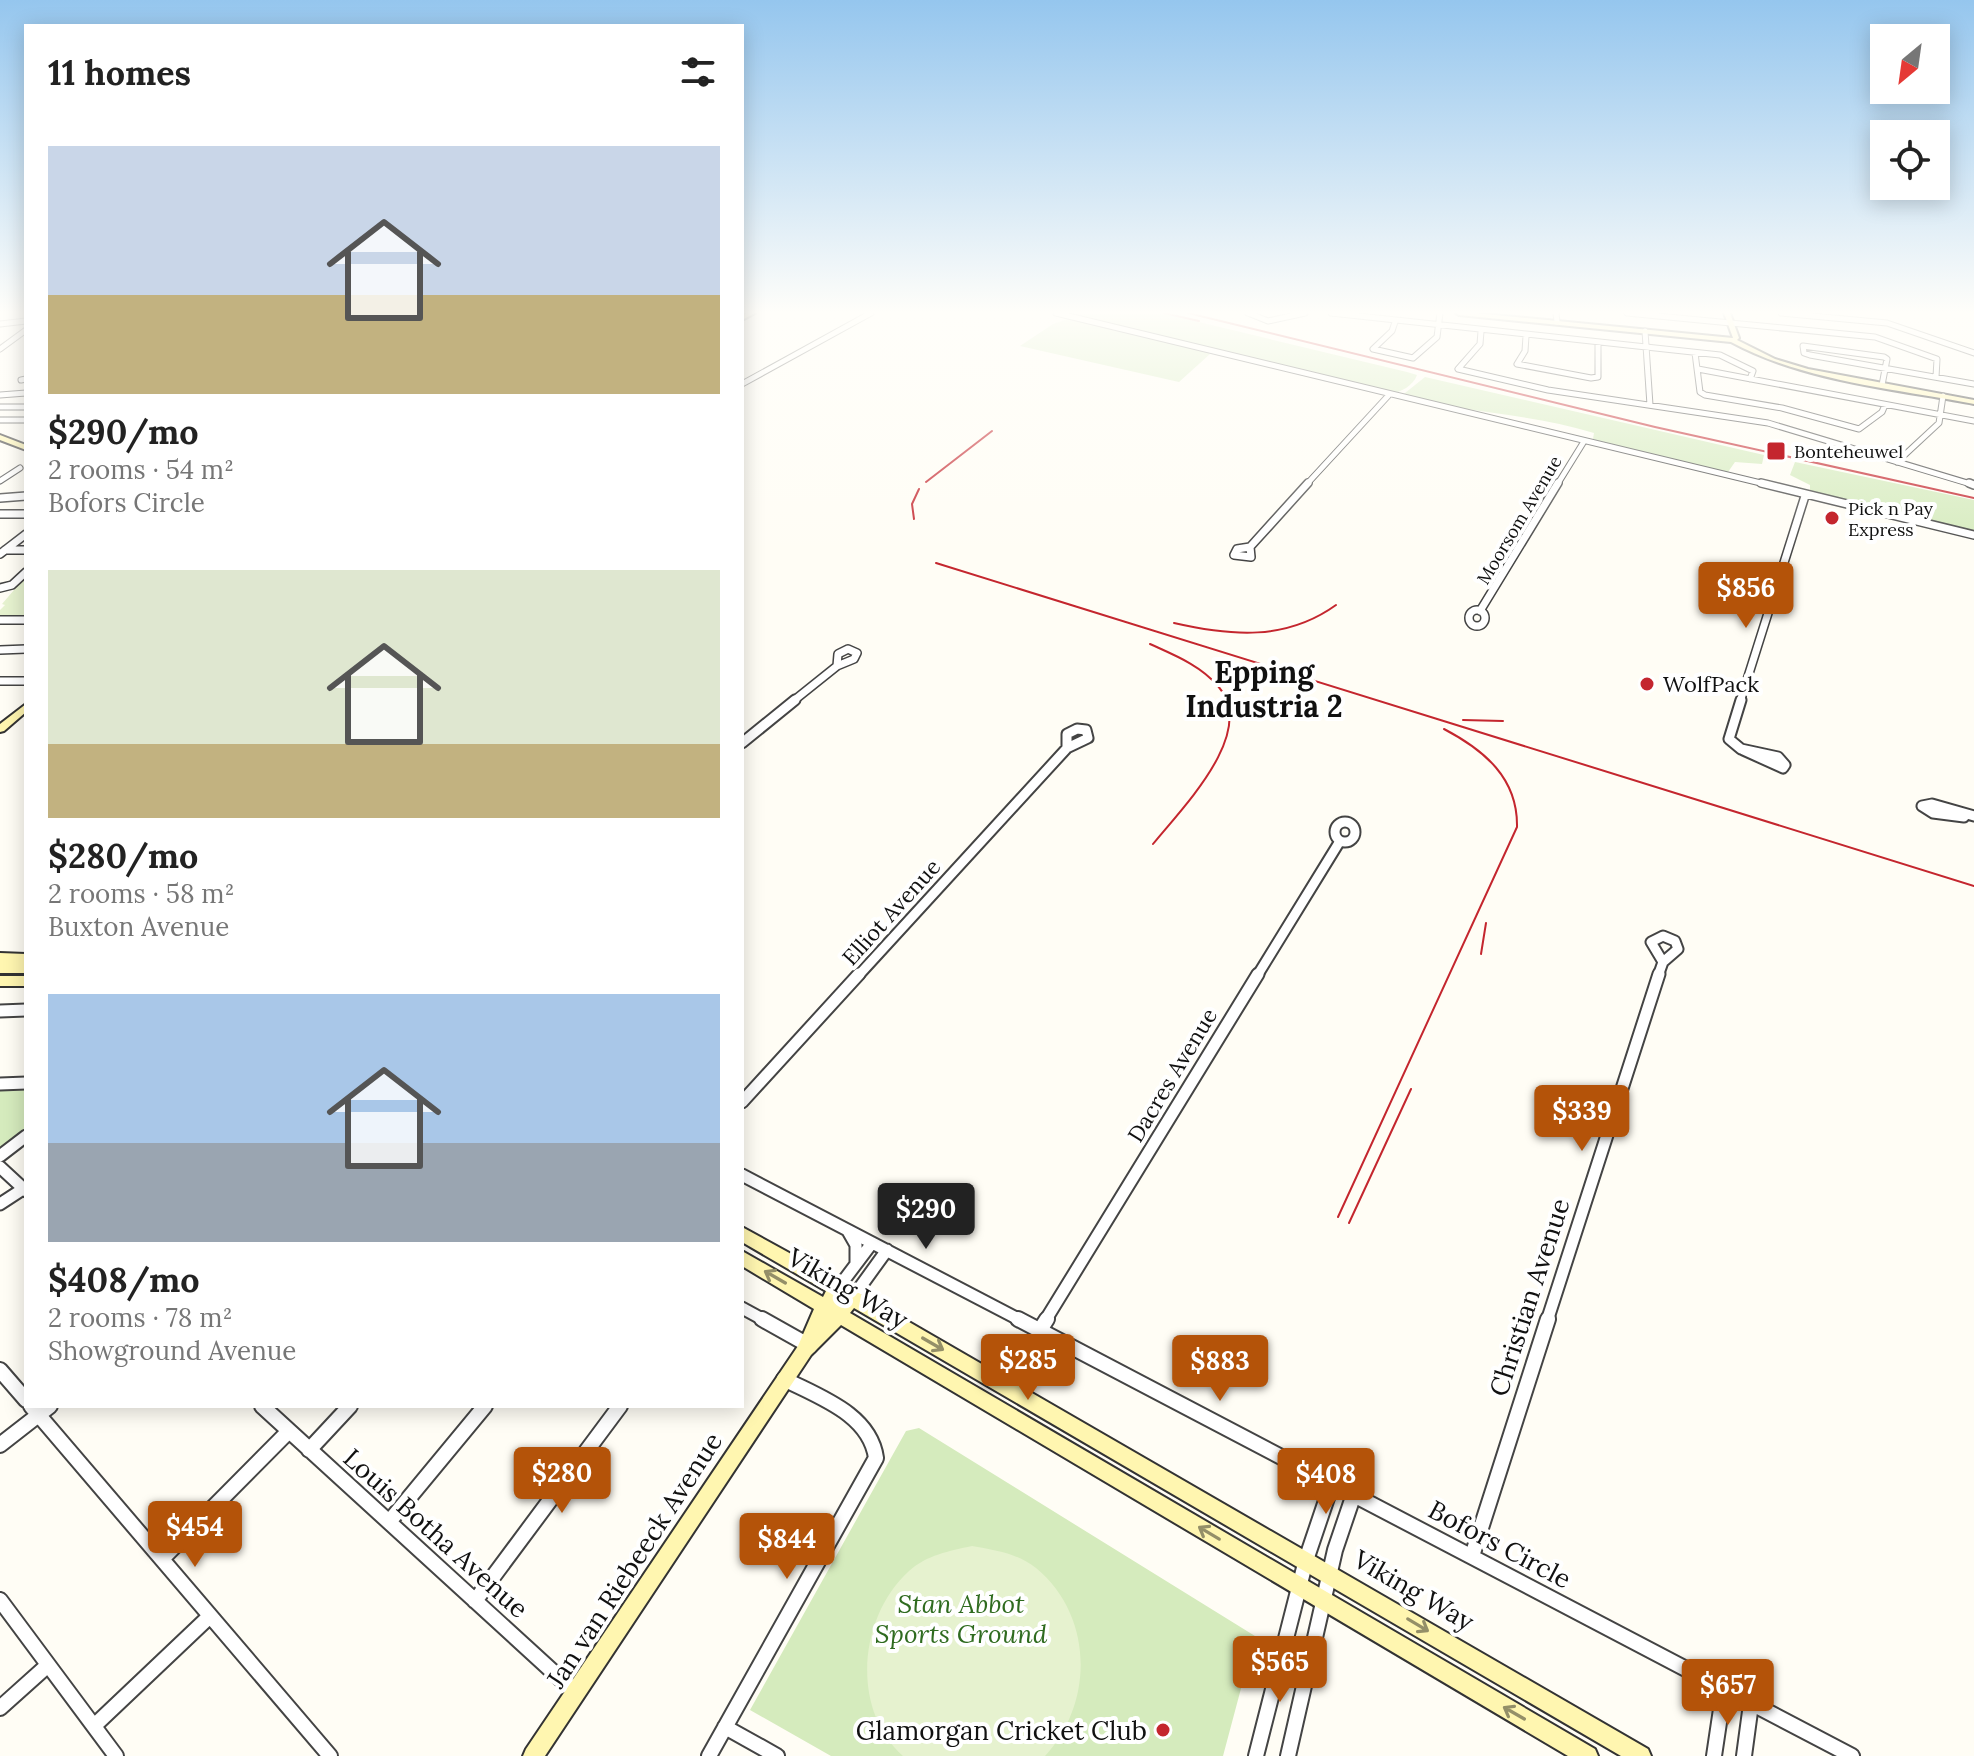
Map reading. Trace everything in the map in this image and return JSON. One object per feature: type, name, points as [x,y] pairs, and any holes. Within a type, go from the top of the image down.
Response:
[{"type":"main road","points":[[1937,395],[1974,402]]},
{"type":"main road","points":[[0,437],[24,447]]},
{"type":"main road","points":[[0,729],[24,709]]},
{"type":"main road","points":[[0,958],[24,959]]},
{"type":"main road","points":[[0,968],[24,968]]},
{"type":"main road","points":[[0,981],[24,981]]},
{"type":"main road","name":"Viking Way","points":[[744,1235],[1641,1756]]},
{"type":"main road","name":"Viking Way","points":[[744,1259],[1588,1756]]},
{"type":"main road","name":"Jan van Riebeeck Avenue","points":[[533,1756],[577,1695],[784,1379],[845,1293]]},
{"type":"street","points":[[1384,395],[1974,535]]},
{"type":"street","points":[[1582,395],[1768,423],[1974,485]]},
{"type":"street","points":[[1649,395],[1650,405]]},
{"type":"street","points":[[1709,395],[1776,406],[1856,429],[1863,428],[1882,412],[1885,405]]},
{"type":"street","points":[[1833,395],[1974,421]]},
{"type":"street","points":[[1250,547],[1388,396]]},
{"type":"street","points":[[1897,462],[1938,425],[1943,396]]},
{"type":"street","points":[[0,407],[24,407]]},
{"type":"street","points":[[0,420],[24,420]]},
{"type":"street","name":"Moorsom Avenue","points":[[1480,611],[1583,443]]},
{"type":"street","points":[[0,481],[21,468]]},
{"type":"street","points":[[0,498],[24,496]]},
{"type":"street","points":[[1741,749],[1732,744],[1730,736],[1805,496]]},
{"type":"street","points":[[0,521],[4,514]]},
{"type":"street","points":[[2,552],[24,536]]},
{"type":"street","points":[[2,552],[24,550]]},
{"type":"street","points":[[0,588],[12,585],[24,574]]},
{"type":"street","points":[[0,620],[24,620]]},
{"type":"street","points":[[0,650],[24,649]]},
{"type":"street","points":[[744,741],[837,666]]},
{"type":"street","points":[[0,681],[24,681]]},
{"type":"street","points":[[0,693],[11,681]]},
{"type":"street","name":"Elliot Avenue","points":[[744,1100],[1067,748]]},
{"type":"street","points":[[1922,804],[1939,805],[1974,818],[1933,813],[1922,804]]},
{"type":"street","name":"Dacres Avenue","points":[[1040,1330],[1340,841]]},
{"type":"street","name":"Christian Avenue","points":[[1472,1556],[1663,962]]},
{"type":"street","points":[[0,1011],[24,1010]]},
{"type":"street","points":[[0,1084],[24,1083]]},
{"type":"street","points":[[0,1156],[24,1138]]},
{"type":"street","points":[[0,1167],[24,1189]]},
{"type":"street","name":"Bofors Circle","points":[[744,1176],[1852,1756]]},
{"type":"street","points":[[0,1204],[24,1191]]},
{"type":"street","points":[[848,1231],[856,1245],[855,1265]]},
{"type":"street","name":"Jan van Riebeeck Avenue","points":[[845,1293],[855,1265],[872,1243]]},
{"type":"street","name":"Jan van Riebeeck Avenue","points":[[845,1293],[887,1250]]},
{"type":"street","points":[[744,1309],[806,1347]]},
{"type":"street","points":[[0,1370],[24,1398]]},
{"type":"street","points":[[709,1756],[872,1471],[877,1454],[873,1436],[862,1424],[784,1379]]},
{"type":"street","name":"Louis Botha Avenue","points":[[264,1408],[577,1695]]},
{"type":"street","points":[[309,1450],[348,1408]]},
{"type":"street","points":[[389,1522],[483,1408]]},
{"type":"street","points":[[475,1601],[619,1408]]},
{"type":"street","points":[[0,1445],[40,1409],[162,1559],[330,1756]]},
{"type":"street","points":[[162,1559],[289,1431]]},
{"type":"street","points":[[1256,1756],[1306,1560],[1332,1483]]},
{"type":"street","points":[[1288,1756],[1330,1573],[1354,1494]]},
{"type":"street","points":[[0,1600],[116,1756]]},
{"type":"street","points":[[94,1726],[210,1616]]},
{"type":"street","points":[[0,1708],[48,1665]]},
{"type":"street","points":[[1714,1756],[1724,1689]]},
{"type":"street","points":[[1744,1756],[1751,1704]]},
{"type":"street","points":[[725,1727],[770,1754]]},
{"type":"green space","points":[[1503,395],[1764,455],[1762,464],[1735,462],[1728,472],[1599,442],[1593,439],[1594,433],[1570,427],[1400,397]]},
{"type":"green space","points":[[1795,462],[1974,500],[1974,533],[1810,494],[1810,485],[1790,475]]},
{"type":"green space","points":[[24,578],[24,617],[0,618],[0,610],[5,605],[2,604]]},
{"type":"green space","points":[[0,1086],[24,1086],[24,1134],[0,1151]]},
{"type":"green space","name":"Stan Abbot Sports Ground","points":[[919,1428],[1255,1636],[1223,1756],[831,1756],[750,1710],[906,1431]]},
{"type":"green space","points":[[972,1546],[1005,1553],[1029,1563],[1055,1588],[1069,1610],[1081,1660],[1079,1686],[1061,1735],[1045,1756],[903,1756],[886,1736],[875,1714],[868,1689],[867,1663],[871,1637],[892,1590],[923,1561]]},
{"type":"railway","points":[[1524,395],[1974,498]]},
{"type":"railway","points":[[926,482],[992,431]]},
{"type":"railway","points":[[914,519],[912,504],[919,489]]},
{"type":"railway","points":[[936,563],[1974,886]]},
{"type":"railway","points":[[1174,623],[1237,633],[1278,630],[1317,617],[1336,605]]},
{"type":"railway","points":[[1150,644],[1186,661],[1218,686],[1228,705],[1229,725],[1223,747],[1197,791],[1153,844]]},
{"type":"railway","points":[[1463,720],[1503,721]]},
{"type":"railway","points":[[1338,1217],[1517,827],[1512,794],[1505,780],[1485,756],[1444,729]]},
{"type":"railway","points":[[1481,954],[1486,923]]},
{"type":"railway","points":[[1349,1223],[1411,1089]]},
{"type":"place","name":"Bonteheuwel","points":[[1776,451]]},
{"type":"place","name":"Pick n Pay Express","points":[[1832,518]]},
{"type":"place","name":"WolfPack","points":[[1647,684]]},
{"type":"place","name":"Glamorgan Cricket Club","points":[[1163,1730]]},
{"type":"district","name":"Epping Industria 2","points":[[1264,689]]}]
